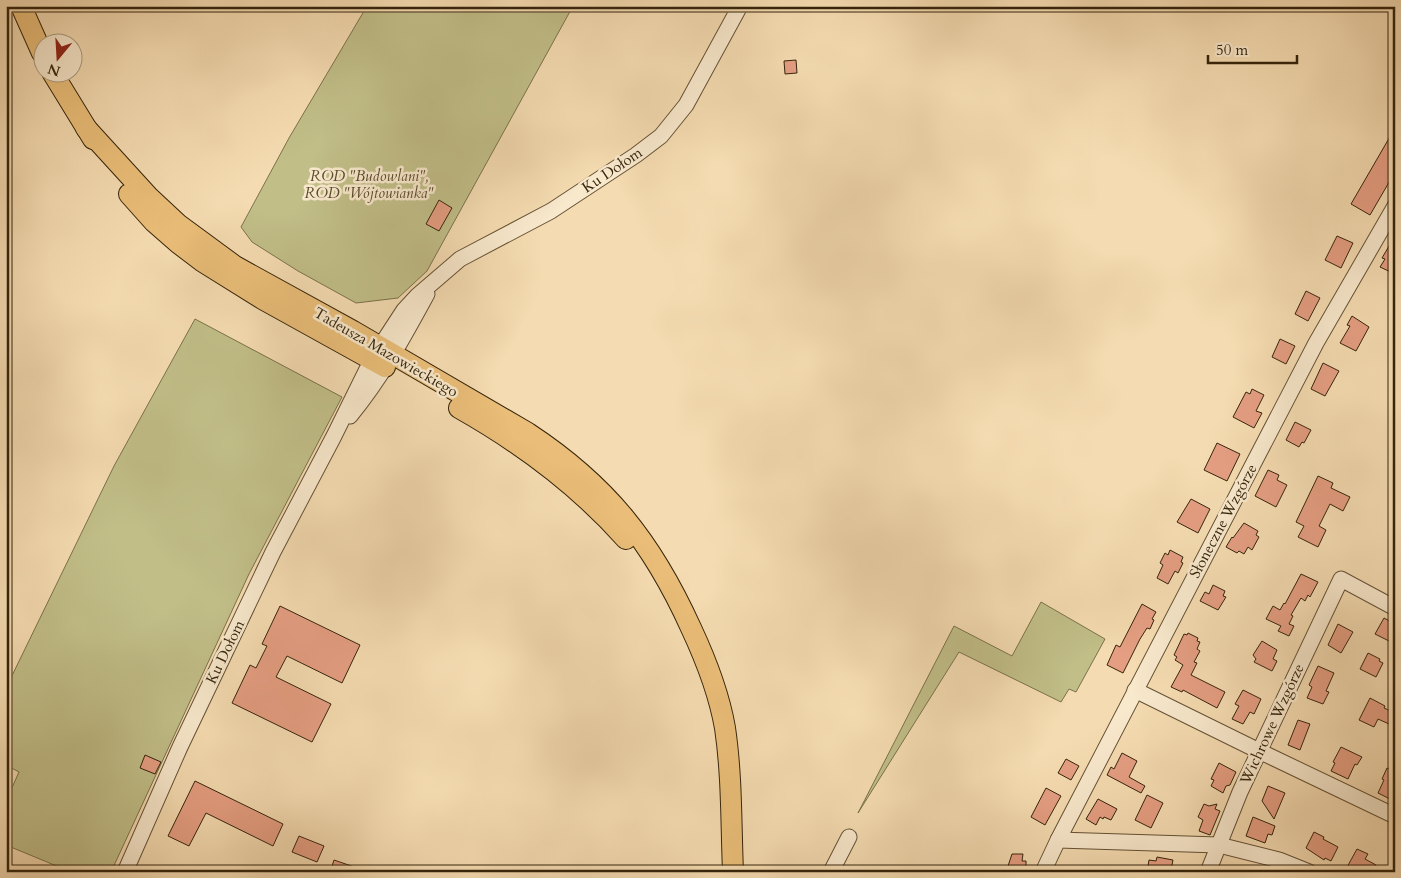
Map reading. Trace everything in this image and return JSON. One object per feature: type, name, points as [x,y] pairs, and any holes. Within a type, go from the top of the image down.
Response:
[{"type":"main road","points":[[21,6],[33,32]]},
{"type":"main road","name":"Tadeusza Mazowieckiego","points":[[58,82],[86,128],[148,196],[205,246],[235,266],[353,332],[382,357],[528,433],[552,449],[596,486],[631,525],[647,546],[682,608],[715,687],[725,728],[729,768],[733,872]]},
{"type":"main road","name":"Tadeusza Mazowieckiego","points":[[725,872],[730,807]]},
{"type":"street","name":"Ku Dołom","points":[[125,872],[180,747],[269,561],[334,436],[382,357],[433,281],[460,259],[551,211],[636,155],[661,136],[686,105],[740,6]]},
{"type":"street","name":"Słoneczne Wzgórze","points":[[1043,872],[1135,690],[1316,343],[1395,206]]},
{"type":"street","name":"Wichrowe Wzgórze","points":[[1208,872],[1240,792],[1341,579],[1395,608]]},
{"type":"street","points":[[1135,690],[1395,816]]},
{"type":"street","points":[[831,872],[848,837]]},
{"type":"street","points":[[1058,840],[1220,845],[1279,860],[1309,872]]},
{"type":"green space","name":"ROD \"Budowlani\", ROD \"Wójtowianka\"","points":[[367,6],[573,6],[427,271],[398,298],[356,303],[298,271],[252,242],[241,227],[289,138]]},
{"type":"green space","points":[[195,319],[342,397],[249,574],[111,872],[71,872],[6,845],[6,801],[19,772],[6,765],[6,688],[114,466]]},
{"type":"green space","points":[[1041,602],[1105,639],[1076,692],[1069,689],[1061,702],[959,652],[858,813],[954,626],[1012,656]]},
{"type":"building","points":[[796,60],[797,73],[785,74],[784,61]]},
{"type":"building","points":[[1395,128],[1395,172],[1370,215],[1351,204]]},
{"type":"building","points":[[439,200],[452,208],[439,231],[426,224]]},
{"type":"building","points":[[1337,236],[1353,243],[1341,268],[1325,260]]},
{"type":"building","points":[[1395,236],[1395,274],[1380,267],[1385,259],[1382,258]]},
{"type":"building","points":[[1306,291],[1320,298],[1308,321],[1295,314]]},
{"type":"building","points":[[1352,316],[1369,327],[1356,351],[1340,343],[1350,326],[1347,325]]},
{"type":"building","points":[[1280,339],[1295,346],[1286,364],[1272,357]]},
{"type":"building","points":[[1323,363],[1339,371],[1325,396],[1311,389]]},
{"type":"building","points":[[1252,389],[1264,395],[1256,411],[1262,413],[1254,428],[1233,417],[1246,392],[1250,394]]},
{"type":"building","points":[[1295,422],[1311,430],[1304,443],[1302,442],[1299,447],[1286,440]]},
{"type":"building","points":[[1217,443],[1240,454],[1227,481],[1204,470]]},
{"type":"building","points":[[1268,470],[1279,475],[1277,480],[1287,485],[1276,507],[1255,496]]},
{"type":"building","points":[[1318,476],[1333,483],[1331,488],[1350,497],[1343,511],[1330,504],[1319,526],[1326,530],[1318,547],[1298,537],[1304,526],[1296,522]]},
{"type":"building","points":[[1191,499],[1210,509],[1198,533],[1177,522]]},
{"type":"building","points":[[1244,523],[1258,531],[1256,535],[1259,537],[1252,550],[1248,547],[1244,554],[1239,551],[1237,553],[1226,547]]},
{"type":"building","points":[[1170,550],[1183,557],[1181,562],[1183,563],[1178,573],[1175,571],[1168,584],[1157,578],[1163,565],[1160,563],[1165,553],[1168,555]]},
{"type":"building","points":[[1301,574],[1318,582],[1310,597],[1308,595],[1305,601],[1301,598],[1291,615],[1293,616],[1289,624],[1294,626],[1289,636],[1278,631],[1281,626],[1266,619],[1273,606],[1280,610],[1285,604]]},
{"type":"building","points":[[1213,585],[1225,591],[1223,596],[1226,597],[1218,610],[1200,601],[1205,592],[1209,594]]},
{"type":"building","points":[[1142,604],[1156,612],[1152,619],[1154,620],[1150,629],[1147,628],[1140,639],[1123,673],[1107,665],[1116,645],[1120,647]]},
{"type":"building","points":[[280,606],[360,645],[342,683],[287,656],[276,677],[331,704],[312,742],[232,703],[250,665],[256,668],[267,646],[262,644]]},
{"type":"building","points":[[1384,618],[1395,624],[1395,637],[1391,642],[1375,634]]},
{"type":"building","points":[[1338,624],[1353,632],[1341,653],[1328,645]]},
{"type":"building","points":[[1188,633],[1198,638],[1197,641],[1200,642],[1197,649],[1200,651],[1194,662],[1197,663],[1191,675],[1225,692],[1217,708],[1183,690],[1182,692],[1171,687],[1183,665],[1175,660],[1177,657],[1174,655],[1184,634],[1187,635]]},
{"type":"building","points":[[1262,641],[1277,650],[1273,659],[1277,661],[1272,671],[1254,662],[1256,659],[1253,655]]},
{"type":"building","points":[[1368,653],[1380,659],[1379,661],[1383,663],[1376,677],[1360,669]]},
{"type":"building","points":[[1318,666],[1334,673],[1326,691],[1329,692],[1323,704],[1307,698],[1312,687],[1309,685]]},
{"type":"building","points":[[1243,690],[1261,699],[1254,714],[1250,712],[1243,724],[1232,719],[1239,706],[1235,704]]},
{"type":"building","points":[[1370,698],[1395,713],[1389,724],[1378,719],[1374,727],[1359,720]]},
{"type":"building","points":[[1298,720],[1310,724],[1300,750],[1288,745]]},
{"type":"building","points":[[1341,747],[1362,757],[1357,765],[1355,764],[1348,779],[1331,771],[1335,763],[1333,762]]},
{"type":"building","points":[[1122,753],[1137,761],[1129,777],[1145,786],[1141,793],[1107,775],[1111,767],[1114,769]]},
{"type":"building","points":[[145,755],[161,762],[155,774],[140,768]]},
{"type":"building","points":[[1066,759],[1079,766],[1071,780],[1058,773]]},
{"type":"building","points":[[1219,763],[1236,772],[1230,785],[1226,786],[1223,793],[1211,786],[1214,780],[1211,779]]},
{"type":"building","points":[[1387,768],[1395,771],[1395,794],[1392,800],[1378,793]]},
{"type":"building","points":[[195,781],[283,824],[273,846],[206,813],[189,846],[168,836]]},
{"type":"building","points":[[1268,786],[1285,793],[1274,819],[1262,801]]},
{"type":"building","points":[[1046,788],[1061,796],[1045,825],[1031,817]]},
{"type":"building","points":[[1147,795],[1163,803],[1151,828],[1135,820]]},
{"type":"building","points":[[1098,799],[1117,809],[1111,820],[1100,817],[1096,825],[1086,819]]},
{"type":"building","points":[[1204,804],[1209,806],[1217,804],[1215,809],[1220,811],[1210,835],[1199,831],[1203,820],[1198,817]]},
{"type":"building","points":[[1253,817],[1275,826],[1272,835],[1268,834],[1265,843],[1246,836]]},
{"type":"building","points":[[1314,832],[1338,847],[1331,861],[1325,858],[1324,860],[1306,848]]},
{"type":"building","points":[[299,836],[324,846],[317,862],[292,852]]},
{"type":"building","points":[[1357,849],[1368,854],[1365,859],[1376,865],[1373,872],[1352,872],[1346,869]]},
{"type":"building","points":[[1012,854],[1023,854],[1022,861],[1026,861],[1026,872],[1006,872]]},
{"type":"building","points":[[1157,857],[1173,860],[1171,870],[1164,868],[1163,872],[1147,872],[1149,860],[1156,861]]},
{"type":"building","points":[[334,860],[363,870],[363,872],[330,872]]}]
